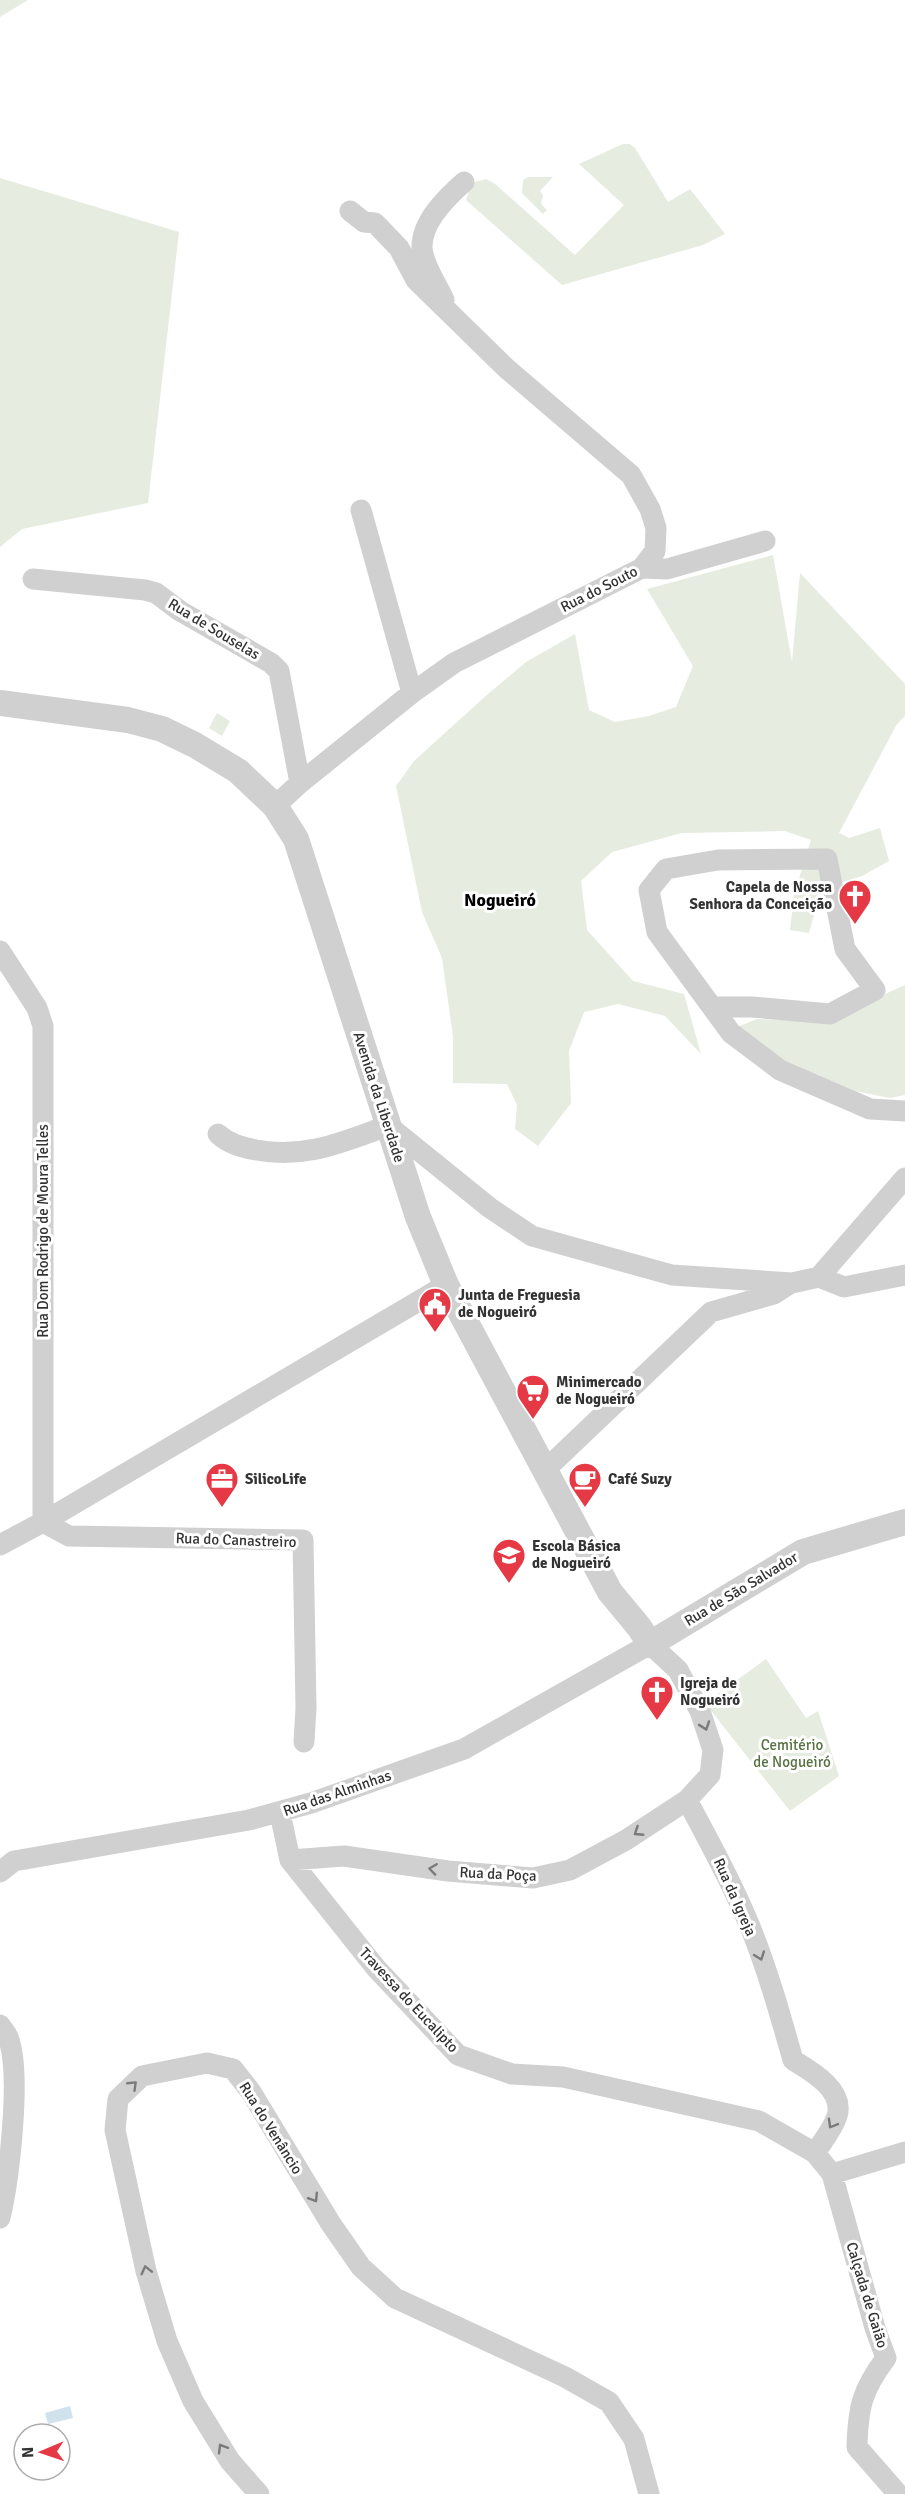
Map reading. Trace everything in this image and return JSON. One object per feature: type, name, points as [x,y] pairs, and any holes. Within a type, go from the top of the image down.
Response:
[{"type":"street","name":"Rua do Souto","points":[[450,312],[422,249],[424,234],[432,218],[450,195],[464,182]]},
{"type":"street","name":"Rua do Souto","points":[[275,806],[300,783],[412,693],[454,663],[642,568],[655,551],[656,528],[650,509],[631,475],[506,368],[416,280],[399,248],[375,222],[364,222],[350,211]]},
{"type":"street","points":[[362,510],[412,693]]},
{"type":"street","points":[[642,568],[667,569],[765,542]]},
{"type":"street","name":"Rua de Souselas","points":[[33,579],[156,593],[180,611],[271,663],[279,671],[300,783]]},
{"type":"street","name":"Avenida da Liberdade","points":[[0,703],[128,720],[162,729],[195,745],[238,771],[275,806],[296,839],[418,1217],[446,1285],[610,1592],[650,1644]]},
{"type":"street","points":[[713,1007],[752,1007],[830,1014],[875,990],[845,949],[827,859],[718,860],[666,869],[649,890],[657,932],[731,1033],[780,1070],[870,1109],[905,1111]]},
{"type":"street","name":"Rua Dom Rodrigo de Moura Telles","points":[[0,951],[37,1008],[43,1026],[43,1522]]},
{"type":"street","points":[[218,1134],[246,1148],[296,1154],[390,1127],[490,1208],[532,1236],[672,1275],[792,1283],[819,1277],[844,1287],[905,1275]]},
{"type":"street","points":[[819,1277],[905,1178]]},
{"type":"street","points":[[545,1470],[711,1312],[774,1294],[792,1283]]},
{"type":"street","points":[[0,1545],[446,1285]]},
{"type":"street","name":"Rua do Canastreiro","points":[[43,1522],[69,1536],[303,1540],[306,1708],[304,1742]]},
{"type":"street","name":"Rua de São Salvador","points":[[650,1644],[802,1552],[905,1522]]},
{"type":"street","points":[[650,1644],[678,1670],[700,1711],[713,1750],[710,1775],[687,1800]]},
{"type":"street","name":"Rua das Alminhas","points":[[0,1872],[14,1861],[280,1813],[464,1749],[650,1644]]},
{"type":"street","name":"Rua da Poça","points":[[290,1860],[344,1856],[448,1871],[533,1878],[570,1870],[626,1840],[687,1800]]},
{"type":"street","name":"Rua da Igreja","points":[[687,1800],[750,1925],[776,1999],[793,2060],[812,2072],[834,2091],[838,2114],[815,2154]]},
{"type":"street","name":"Travessa do Eucalipto","points":[[280,1813],[290,1860],[376,1968],[458,2055],[512,2074],[563,2077],[759,2121],[815,2154]]},
{"type":"street","points":[[0,2025],[8,2037],[13,2068],[12,2143],[0,2218]]},
{"type":"street","name":"Rua do Venâncio","points":[[259,2494],[230,2461],[193,2401],[167,2341],[146,2271],[115,2130],[118,2099],[142,2076],[207,2063],[233,2069],[250,2092],[331,2224],[361,2267],[395,2298],[565,2378],[609,2402],[634,2439],[649,2494]]},
{"type":"street","points":[[832,2174],[905,2152]]},
{"type":"street","name":"Calçada de Gaião","points":[[815,2154],[832,2174],[875,2328],[886,2358],[873,2375],[858,2411],[857,2447],[898,2494]]},
{"type":"green space","points":[[0,0],[28,0],[0,17]]},
{"type":"green space","points":[[623,144],[630,144],[635,148],[668,202],[690,189],[725,234],[703,245],[562,285],[466,200],[472,183],[486,179],[495,184],[575,255],[624,205],[579,164]]},
{"type":"green space","points":[[528,177],[553,177],[540,191],[543,195],[541,204],[547,210],[543,214],[522,193],[523,180]]},
{"type":"green space","points":[[0,178],[179,232],[148,503],[22,529],[0,547]]},
{"type":"green space","points":[[773,555],[792,662],[800,573],[905,684],[905,716],[897,724],[839,833],[849,838],[880,828],[889,861],[862,876],[821,889],[809,933],[790,930],[794,895],[811,840],[785,831],[682,833],[612,852],[581,881],[587,930],[633,981],[684,994],[701,1054],[665,1016],[618,1004],[584,1012],[569,1051],[571,1103],[538,1146],[515,1129],[517,1105],[507,1084],[453,1083],[453,1036],[442,958],[422,912],[396,786],[414,761],[488,694],[526,662],[575,634],[589,710],[615,722],[649,716],[676,707],[693,666],[647,589]]},
{"type":"green space","points":[[217,713],[230,721],[222,736],[209,728]]},
{"type":"green space","points":[[905,985],[905,1095],[890,1098],[855,1091],[779,1058],[737,1027],[757,1019],[812,1021],[874,999]]},
{"type":"green space","name":"Cemitério de Nogueiró","points":[[766,1659],[806,1718],[818,1711],[839,1776],[790,1811],[705,1703]]},
{"type":"water","points":[[70,2406],[73,2418],[47,2422],[45,2413]]},
{"type":"place","name":"Capela de Nossa Senhora da Conceição","points":[[855,925]]},
{"type":"place","name":"Junta de Freguesia de Nogueiró","points":[[435,1333]]},
{"type":"place","name":"Minimercado de Nogueiró","points":[[533,1420]]},
{"type":"place","name":"SilicoLife","points":[[222,1508]]},
{"type":"place","name":"Café Suzy","points":[[585,1508]]},
{"type":"place","name":"Escola Básica de Nogueiró","points":[[509,1584]]},
{"type":"place","name":"Igreja de Nogueiró","points":[[657,1721]]},
{"type":"district","name":"Nogueiró","points":[[500,900]]}]
